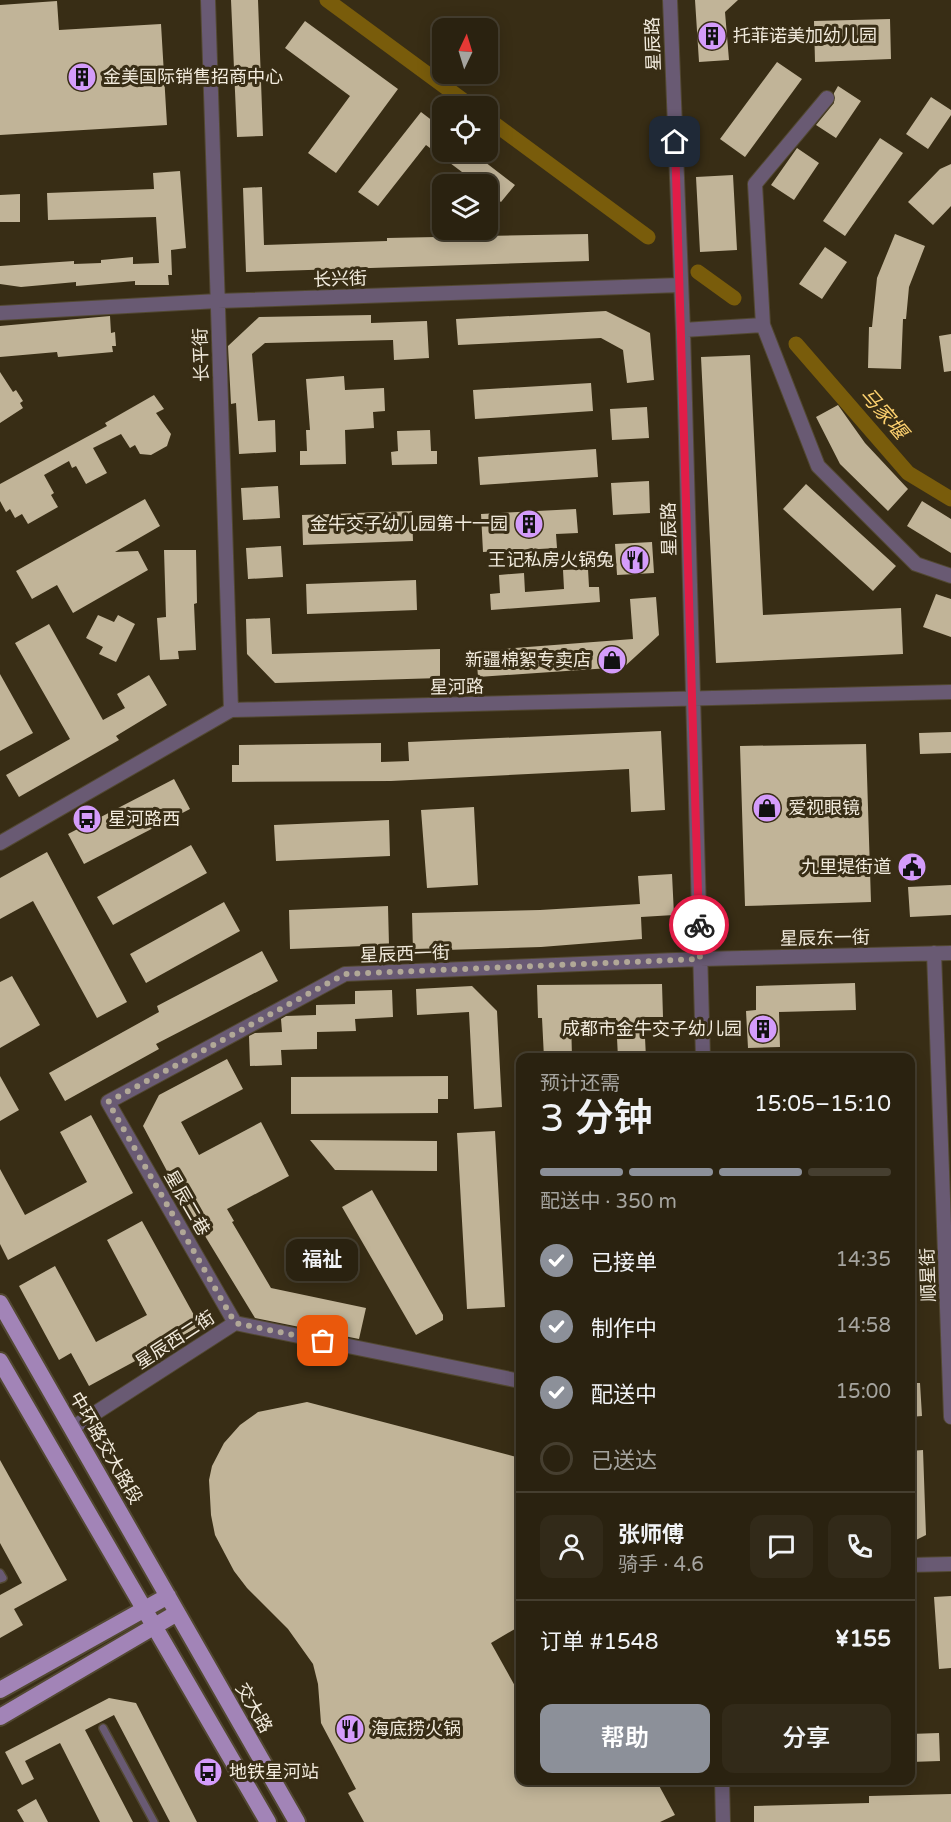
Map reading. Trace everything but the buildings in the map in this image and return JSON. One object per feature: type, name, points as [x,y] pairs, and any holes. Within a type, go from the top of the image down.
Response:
[{"type":"main road","name":"中环路交大路段","points":[[0,1303],[177,1613]]},
{"type":"main road","points":[[0,1361],[268,1822]]},
{"type":"main road","points":[[0,1690],[168,1596]]},
{"type":"main road","points":[[0,1717],[177,1613]]},
{"type":"main road","name":"交大路","points":[[177,1613],[297,1822]]},
{"type":"street","name":"长平街","points":[[208,0],[231,710]]},
{"type":"street","name":"星辰路","points":[[670,0],[683,330],[691,700],[703,1053]]},
{"type":"street","points":[[827,98],[755,184],[763,325],[818,465],[916,564],[951,576]]},
{"type":"street","name":"长兴街","points":[[0,313],[218,301],[681,285]]},
{"type":"street","points":[[683,330],[763,325]]},
{"type":"street","name":"星河路","points":[[0,843],[231,710],[951,692]]},
{"type":"street","name":"顺星街","points":[[934,953],[951,1416]]},
{"type":"street","name":"星辰东一街","points":[[700,959],[951,953]]},
{"type":"street","name":"星辰西一街","points":[[108,1102],[345,974],[700,959]]},
{"type":"street","name":"星辰二巷","points":[[108,1102],[235,1323]]},
{"type":"street","name":"星辰西二街","points":[[72,1428],[235,1323],[516,1380]]},
{"type":"street","points":[[915,1565],[951,1564]]},
{"type":"street","points":[[722,1785],[723,1822]]},
{"type":"lane","points":[[0,1573],[3,1578],[0,1579]]},
{"type":"lane","points":[[103,1728],[154,1822]]},
{"type":"waterway","name":"马家堰","points":[[327,0],[457,96]]},
{"type":"waterway","name":"马家堰","points":[[498,126],[648,237]]},
{"type":"waterway","name":"马家堰","points":[[698,272],[734,298]]},
{"type":"waterway","name":"马家堰","points":[[796,344],[908,473],[951,499]]},
{"type":"way so far","points":[[323,1341],[235,1323],[108,1102],[345,974],[700,959],[699,925]]},
{"type":"place","name":"托菲诺美加幼儿园","points":[[712,36]]},
{"type":"place","name":"金美国际销售招商中心","points":[[82,77]]},
{"type":"place","name":"金牛交子幼儿园第十一园","points":[[529,524]]},
{"type":"place","name":"王记私房火锅兔","points":[[635,560]]},
{"type":"place","name":"新疆棉絮专卖店","points":[[612,660]]},
{"type":"place","name":"爱视眼镜","points":[[767,808]]},
{"type":"place","name":"星河路西","points":[[87,819]]},
{"type":"place","name":"九里堤街道","points":[[912,867]]},
{"type":"place","name":"成都市金牛交子幼儿园","points":[[763,1029]]},
{"type":"place","name":"福祉","points":[[323,1341]]},
{"type":"place","name":"海底捞火锅","points":[[350,1729]]},
{"type":"place","name":"地铁星河站","points":[[208,1772]]},
{"type":"route","points":[[675,142],[683,330],[691,700],[699,925]]}]
